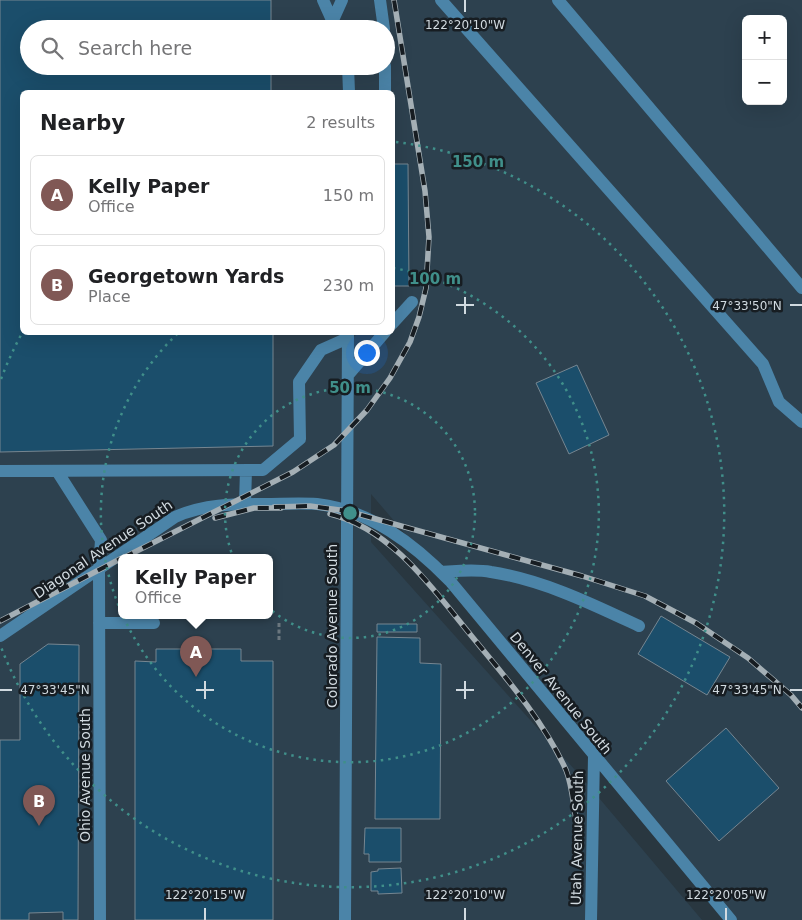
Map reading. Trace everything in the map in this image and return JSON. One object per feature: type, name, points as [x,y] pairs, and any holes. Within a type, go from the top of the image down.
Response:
[{"type":"street","points":[[323,0],[332,20]]},
{"type":"street","points":[[335,20],[342,0]]},
{"type":"street","points":[[380,0],[383,20]]},
{"type":"street","points":[[441,0],[763,364],[779,402],[802,422]]},
{"type":"street","points":[[558,0],[802,288]]},
{"type":"street","points":[[348,75],[349,90]]},
{"type":"street","points":[[385,75],[385,90]]},
{"type":"street","points":[[395,321],[412,302]]},
{"type":"street","points":[[0,471],[263,470],[300,439],[299,382],[321,350],[348,335]]},
{"type":"street","name":"Colorado Avenue South","points":[[345,920],[348,335]]},
{"type":"street","points":[[348,375],[383,335]]},
{"type":"street","points":[[245,504],[246,470]]},
{"type":"street","name":"Ohio Avenue South","points":[[57,471],[101,540],[99,570],[100,920]]},
{"type":"street","name":"Diagonal Avenue South","points":[[122,554],[174,517],[193,509],[212,505],[318,504],[347,511]]},
{"type":"street","name":"Denver Avenue South","points":[[347,511],[401,537],[441,572],[732,920]]},
{"type":"street","name":"Diagonal Avenue South","points":[[0,636],[118,557]]},
{"type":"street","points":[[441,572],[490,571],[526,580],[575,597],[639,626]]},
{"type":"street","points":[[99,623],[154,623]]},
{"type":"street","name":"Utah Avenue South","points":[[591,920],[594,756]]},
{"type":"path","points":[[279,622],[279,640]]},
{"type":"shaded area","points":[[0,0],[802,0],[802,920],[737,920],[371,494],[371,542],[583,779],[702,920],[0,920]]},
{"type":"building","points":[[0,0],[271,0],[271,20],[20,20],[20,75],[271,75],[271,90],[20,90],[20,335],[273,335],[273,446],[0,452]]},
{"type":"building","points":[[395,164],[408,164],[409,286],[395,286]]},
{"type":"building","points":[[577,365],[609,435],[569,454],[536,383]]},
{"type":"building","points":[[661,616],[730,657],[707,695],[638,654]]},
{"type":"building","points":[[377,624],[417,624],[417,632],[377,632]]},
{"type":"building","points":[[377,637],[420,638],[420,663],[441,664],[440,819],[375,819]]},
{"type":"building","points":[[48,644],[79,645],[78,920],[63,920],[63,912],[29,913],[29,920],[0,920],[0,740],[20,740],[20,664]]},
{"type":"building","points":[[156,649],[241,649],[241,661],[273,661],[273,920],[135,920],[135,661],[156,662]]},
{"type":"building","points":[[726,728],[779,788],[719,841],[666,781]]},
{"type":"building","points":[[365,828],[401,828],[401,862],[369,862],[369,854],[364,854]]},
{"type":"building","points":[[401,868],[402,893],[378,894],[378,891],[371,891],[371,872],[378,871],[378,869]]},
{"type":"railway","points":[[131,554],[293,472],[334,445],[367,410],[390,378],[410,342],[419,317],[426,288],[429,237],[425,191],[394,0]]},
{"type":"railway","points":[[274,507],[310,506],[347,511],[582,576],[645,596],[696,623],[748,658],[791,695],[802,708]]},
{"type":"railway","points":[[215,518],[254,508],[281,508]]},
{"type":"railway","points":[[330,514],[353,522],[374,533],[411,564],[500,670],[536,718],[557,752],[568,776],[576,819]]},
{"type":"railway","points":[[0,621],[118,560]]},
{"type":"place","name":"Kelly Paper","points":[[196,677]]},
{"type":"place","name":"Georgetown Yards","points":[[39,826]]}]
